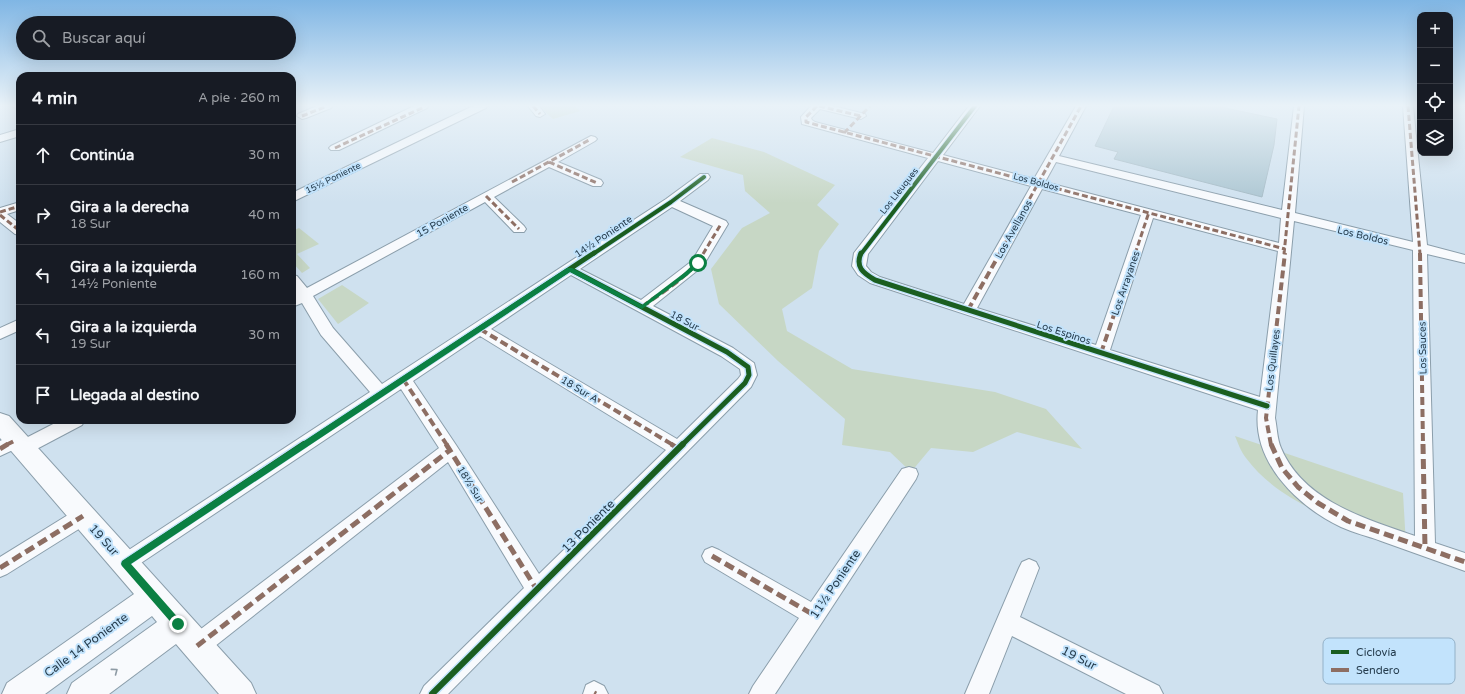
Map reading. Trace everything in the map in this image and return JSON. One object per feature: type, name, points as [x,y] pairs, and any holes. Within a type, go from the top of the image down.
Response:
[{"type":"street","points":[[335,148],[356,138]]},
{"type":"street","name":"15½ Poniente","points":[[296,196],[415,138]]},
{"type":"street","name":"Los Boldos","points":[[866,138],[1285,248]]},
{"type":"street","name":"Los Lleuques","points":[[860,268],[858,260],[861,253],[950,138]]},
{"type":"street","name":"Los Avellanos","points":[[968,310],[1063,138]]},
{"type":"street","name":"Los Quillayes","points":[[1296,138],[1266,418],[1271,447],[1282,468],[1298,487],[1318,503],[1348,520],[1425,548]]},
{"type":"street","name":"Los Sauces","points":[[1411,138],[1420,248],[1425,548]]},
{"type":"street","name":"15 Poniente","points":[[299,298],[591,139]]},
{"type":"street","name":"Los Boldos","points":[[1052,158],[1288,217],[1465,259]]},
{"type":"street","points":[[549,162],[597,183]]},
{"type":"street","name":"14½ Poniente","points":[[125,564],[671,202],[704,177]]},
{"type":"street","points":[[486,196],[519,229]]},
{"type":"street","points":[[642,307],[686,274],[698,263],[721,224],[671,202]]},
{"type":"street","points":[[0,212],[16,207]]},
{"type":"street","name":"Los Arrayanes","points":[[1101,353],[1149,212]]},
{"type":"street","points":[[0,215],[16,228]]},
{"type":"street","name":"Los Espinos","points":[[860,268],[863,274],[875,280],[1267,406]]},
{"type":"street","name":"18 Sur","points":[[570,269],[727,352],[748,367]]},
{"type":"street","points":[[299,298],[381,394]]},
{"type":"street","points":[[0,334],[16,326]]},
{"type":"street","name":"18 Sur A","points":[[480,329],[679,449]]},
{"type":"street","name":"13 Poniente","points":[[432,694],[745,383],[749,375],[748,367]]},
{"type":"street","name":"18½ Sur","points":[[403,379],[450,450],[537,590]]},
{"type":"street","points":[[10,440],[63,424]]},
{"type":"street","name":"19 Sur","points":[[10,440],[83,516],[240,694]]},
{"type":"street","points":[[83,694],[188,635],[450,450]]},
{"type":"street","name":"11½ Poniente","points":[[761,694],[909,474]]},
{"type":"street","points":[[0,568],[83,516]]},
{"type":"street","points":[[1425,548],[1465,562]]},
{"type":"street","points":[[712,556],[814,615]]},
{"type":"street","points":[[977,694],[1029,568]]},
{"type":"street","name":"Calle 14 Poniente","points":[[18,694],[154,597]]},
{"type":"street","name":"19 Sur","points":[[1007,622],[1151,694]]},
{"type":"green space","points":[[713,138],[764,152],[835,185],[817,205],[839,224],[819,251],[812,288],[782,309],[787,331],[852,369],[995,392],[1046,409],[1082,449],[1017,432],[973,452],[931,448],[911,472],[890,452],[842,445],[845,419],[778,361],[719,304],[711,269],[742,228],[770,213],[745,191],[743,175],[680,157]]},
{"type":"green space","points":[[299,228],[319,244],[297,254],[310,268],[302,273],[296,266],[296,229]]},
{"type":"green space","points":[[342,285],[369,303],[338,324],[318,299]]},
{"type":"green space","points":[[1235,436],[1403,493],[1406,545],[1319,512],[1298,502],[1279,490],[1261,475],[1246,458]]},
{"type":"building","points":[[1099,138],[1275,138],[1262,197],[1114,159],[1118,152],[1095,146]]},
{"type":"marked path","points":[[335,148],[356,138]]},
{"type":"marked path","points":[[866,138],[1285,249]]},
{"type":"marked path","points":[[968,310],[1063,138]]},
{"type":"marked path","points":[[1296,138],[1266,418],[1271,447],[1282,468],[1298,487],[1318,503],[1348,521],[1465,562]]},
{"type":"marked path","points":[[1411,138],[1420,248],[1425,548]]},
{"type":"marked path","points":[[512,182],[591,139]]},
{"type":"marked path","points":[[549,162],[597,183]]},
{"type":"marked path","points":[[486,196],[519,229]]},
{"type":"marked path","points":[[0,212],[16,207]]},
{"type":"marked path","points":[[1101,353],[1149,212]]},
{"type":"marked path","points":[[0,215],[16,228]]},
{"type":"marked path","points":[[642,307],[686,274],[698,263],[721,224]]},
{"type":"marked path","points":[[480,329],[679,449]]},
{"type":"marked path","points":[[403,379],[450,450],[537,590]]},
{"type":"marked path","points":[[0,449],[16,440]]},
{"type":"marked path","points":[[197,646],[450,450]]},
{"type":"marked path","points":[[0,568],[83,516]]},
{"type":"marked path","points":[[712,556],[814,615]]},
{"type":"cycle path","points":[[950,138],[861,253],[858,263],[860,270],[875,280],[1267,406]]},
{"type":"cycle path","points":[[125,563],[671,202],[704,177]]},
{"type":"cycle path","points":[[432,694],[745,383],[749,375],[748,367],[727,352],[570,269]]},
{"type":"route","points":[[178,624],[125,564],[570,269],[642,307],[686,274],[698,263]]}]
